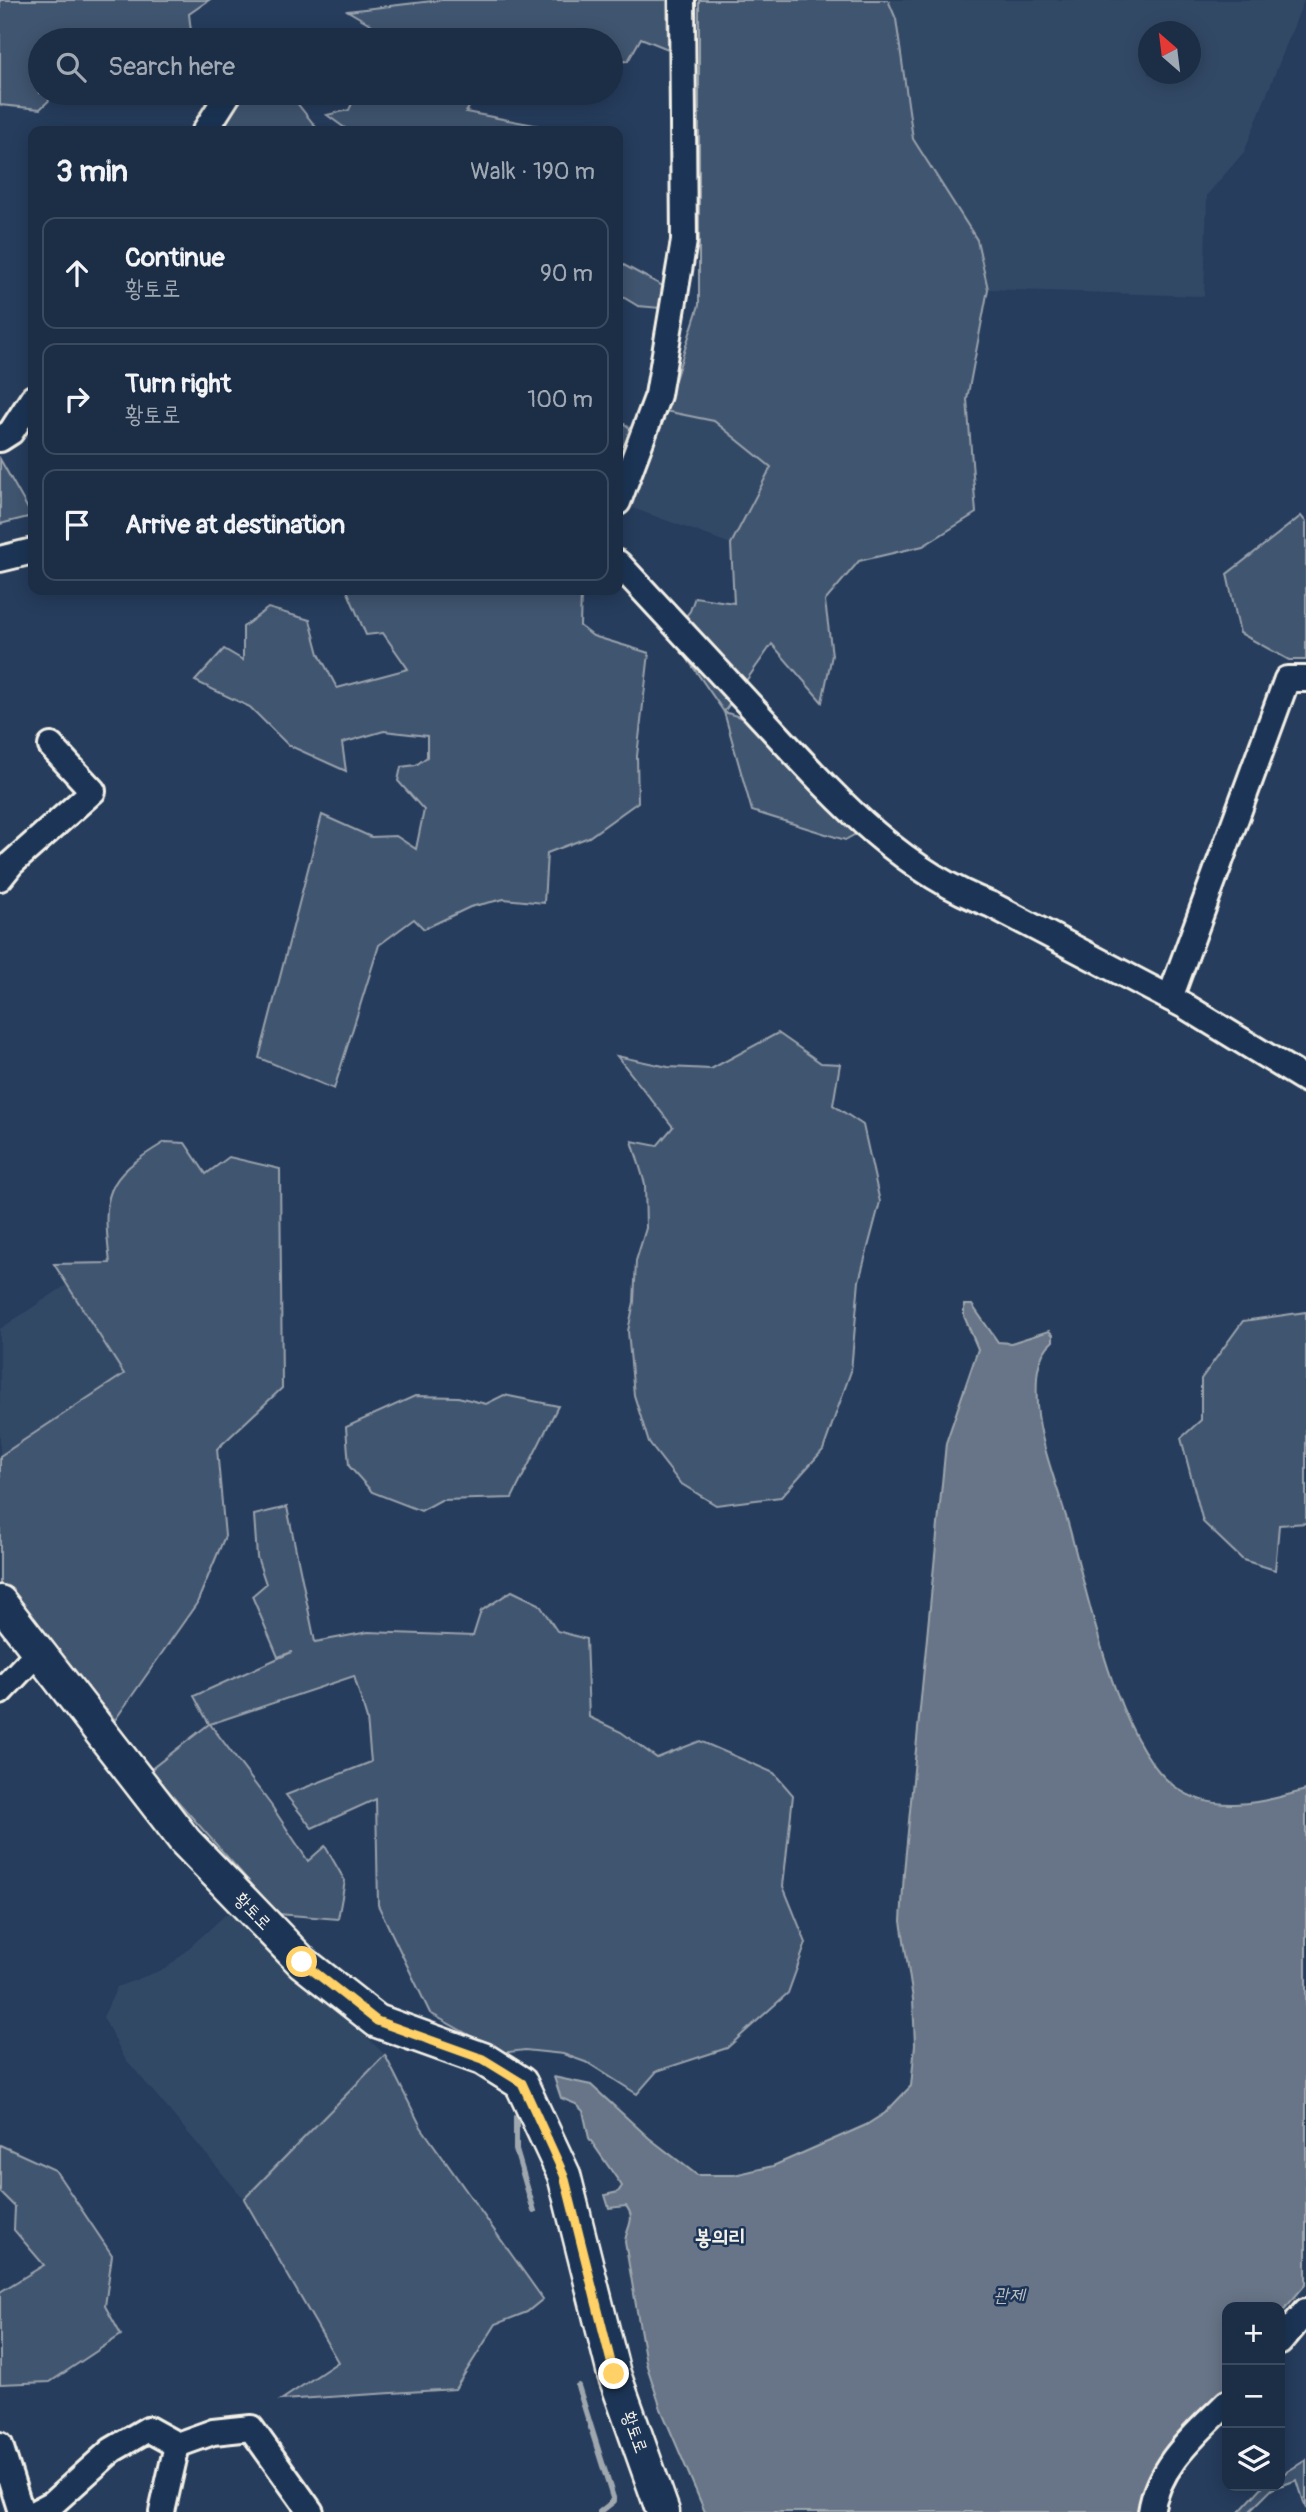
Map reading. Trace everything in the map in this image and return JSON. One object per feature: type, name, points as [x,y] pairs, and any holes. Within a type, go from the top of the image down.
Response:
[{"type":"main road","name":"황토로","points":[[0,1602],[185,1842],[302,1962],[377,2021],[483,2059],[522,2083],[564,2175],[614,2374],[663,2512]]},
{"type":"street","points":[[623,489],[658,395],[684,241],[682,0]]},
{"type":"street","points":[[208,126],[221,105]]},
{"type":"street","points":[[0,439],[11,432],[28,406]]},
{"type":"street","points":[[0,559],[28,552]]},
{"type":"street","points":[[623,568],[781,739],[885,844],[963,895],[992,905],[1170,998],[1306,1080]]},
{"type":"street","points":[[1170,998],[1287,679],[1306,679]]},
{"type":"street","points":[[0,878],[12,863],[93,791],[51,746]]},
{"type":"street","points":[[0,1692],[37,1653]]},
{"type":"street","points":[[1285,2336],[1306,2311]]},
{"type":"street","points":[[1151,2512],[1154,2493],[1176,2454],[1222,2408]]},
{"type":"street","points":[[36,2512],[53,2503],[112,2450],[148,2430],[177,2445],[213,2432],[251,2428],[311,2512]]},
{"type":"street","points":[[0,2445],[21,2512]]},
{"type":"street","points":[[162,2512],[177,2445]]},
{"type":"shaded area","points":[[0,0],[209,0],[189,14],[191,28],[28,28],[28,105],[44,105],[40,109],[0,105]]},
{"type":"shaded area","points":[[441,0],[667,0],[668,49],[641,38],[628,61],[623,61],[623,28],[377,28],[348,11]]},
{"type":"shaded area","points":[[699,0],[888,0],[896,19],[913,139],[977,240],[988,289],[967,399],[976,513],[923,546],[859,561],[825,601],[832,655],[822,702],[772,644],[724,712],[671,635],[690,611],[695,597],[734,603],[731,544],[771,467],[714,421],[665,411],[699,305]]},
{"type":"shaded area","points":[[888,0],[1304,0],[1244,152],[1207,195],[1204,296],[988,289],[977,240],[913,139],[896,19]]},
{"type":"shaded area","points":[[228,105],[298,105],[315,126],[218,126]]},
{"type":"shaded area","points":[[351,105],[470,105],[466,112],[540,126],[342,126],[327,115],[349,110]]},
{"type":"shaded area","points":[[623,265],[663,286],[660,308],[638,306],[623,297]]},
{"type":"shaded area","points":[[665,411],[714,421],[771,467],[731,544],[627,506]]},
{"type":"shaded area","points":[[623,423],[631,429],[623,451]]},
{"type":"shaded area","points":[[0,459],[28,509],[28,517],[0,524]]},
{"type":"shaded area","points":[[1301,516],[1306,522],[1306,660],[1289,660],[1240,633],[1227,574]]},
{"type":"shaded area","points":[[349,595],[581,595],[580,626],[593,636],[649,653],[637,756],[638,802],[589,837],[547,853],[544,903],[504,899],[470,907],[424,929],[414,919],[379,945],[334,1089],[259,1058],[322,815],[371,837],[396,836],[416,849],[424,810],[398,781],[401,767],[416,765],[427,757],[427,736],[384,731],[342,743],[346,771],[288,745],[250,707],[195,681],[224,649],[243,660],[243,627],[268,608],[310,620],[319,654],[337,688],[408,669],[383,633],[366,635]]},
{"type":"shaded area","points":[[724,712],[749,720],[861,831],[845,840],[752,811]]},
{"type":"shaded area","points":[[778,1033],[821,1063],[840,1064],[833,1105],[863,1125],[880,1202],[859,1281],[851,1371],[823,1450],[781,1497],[716,1505],[680,1483],[649,1443],[634,1395],[628,1331],[634,1302],[636,1261],[646,1228],[645,1184],[632,1141],[657,1146],[673,1127],[617,1056],[668,1067],[711,1069]]},
{"type":"shaded area","points":[[165,1142],[185,1143],[206,1174],[229,1157],[280,1169],[282,1388],[217,1449],[225,1536],[197,1603],[115,1720],[0,1587],[0,1456],[124,1374],[54,1264],[110,1263],[106,1220],[111,1190],[129,1167]]},
{"type":"shaded area","points":[[68,1284],[124,1374],[0,1456],[0,1329]]},
{"type":"shaded area","points":[[1306,1312],[1306,1523],[1279,1525],[1275,1570],[1243,1560],[1203,1522],[1181,1438],[1201,1420],[1201,1379],[1243,1321]]},
{"type":"shaded area","points":[[504,1395],[558,1406],[512,1498],[441,1500],[421,1511],[372,1492],[349,1466],[346,1427],[415,1396],[458,1397],[486,1404]]},
{"type":"shaded area","points":[[287,1507],[315,1642],[368,1632],[473,1636],[481,1611],[512,1591],[539,1604],[557,1631],[586,1639],[589,1717],[621,1732],[657,1758],[700,1741],[774,1773],[793,1795],[783,1886],[806,1943],[788,1993],[727,2048],[657,2071],[637,2094],[588,2063],[563,2054],[525,2050],[501,2053],[430,2013],[378,1905],[376,1799],[312,1828],[286,1795],[371,1762],[367,1719],[354,1676],[210,1724],[271,1805],[308,1861],[325,1846],[345,1881],[338,1919],[278,1914],[150,1770],[209,1724],[194,1696],[292,1652],[278,1657],[252,1596],[266,1584],[257,1557],[254,1515]]},
{"type":"shaded area","points":[[234,1907],[385,2055],[244,2199],[124,2057],[103,2017],[117,1987],[167,1968]]},
{"type":"shaded area","points":[[385,2055],[421,2127],[543,2299],[527,2312],[496,2324],[455,2389],[281,2400],[338,2362],[244,2199]]},
{"type":"shaded area","points":[[0,2145],[55,2170],[112,2255],[105,2306],[121,2335],[50,2382],[0,2384],[0,2292],[44,2265],[14,2230],[15,2207],[0,2192]]},
{"type":"shaded area","points":[[1306,2460],[1306,2509],[1297,2480],[1285,2484],[1285,2473]]},
{"type":"shaded area","points":[[1258,2491],[1270,2491],[1249,2512],[1239,2512]]},
{"type":"water","name":"관제","points":[[964,1305],[972,1305],[998,1342],[1011,1343],[1049,1331],[1053,1335],[1053,1341],[1040,1362],[1037,1379],[1037,1405],[1042,1435],[1107,1664],[1120,1702],[1154,1765],[1174,1786],[1189,1795],[1222,1804],[1256,1802],[1306,1790],[1306,2284],[1285,2308],[1285,2302],[1222,2302],[1222,2393],[1165,2461],[1139,2512],[705,2512],[661,2409],[646,2363],[625,2242],[631,2215],[626,2206],[609,2208],[605,2195],[618,2192],[622,2186],[589,2138],[583,2111],[576,2104],[561,2098],[554,2077],[591,2085],[649,2138],[697,2175],[734,2175],[773,2166],[866,2125],[885,2113],[911,2086],[915,2045],[913,1999],[901,1921],[904,1872],[946,1443],[978,1349],[964,1316]]},
{"type":"waterway","points":[[516,2117],[516,2150],[534,2211]]},
{"type":"waterway","points":[[578,2386],[614,2501],[600,2512]]},
{"type":"district","name":"봉의리","points":[[720,2237]]},
{"type":"route","points":[[302,1962],[377,2021],[483,2059],[522,2083],[564,2175],[614,2374]]}]
